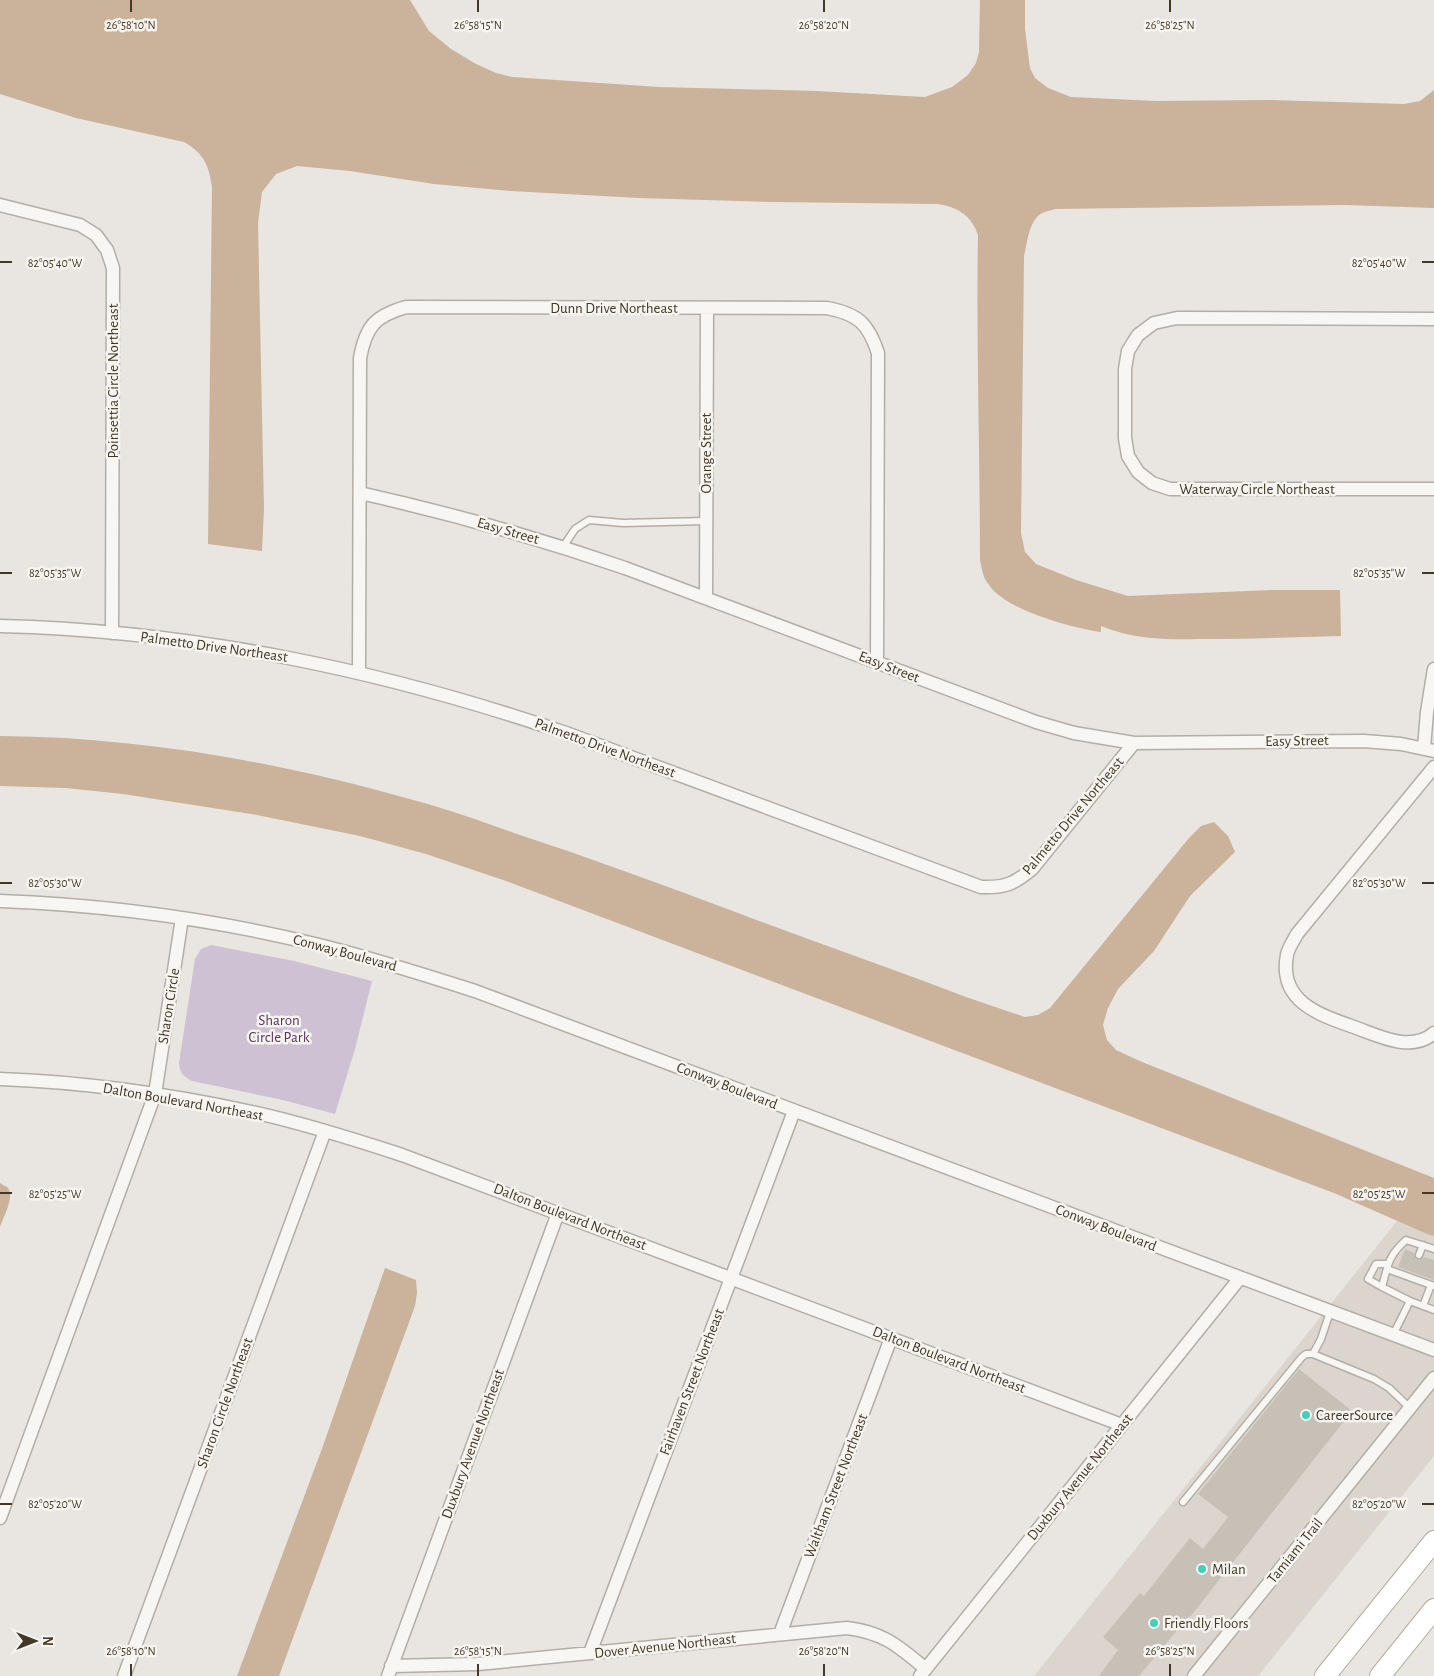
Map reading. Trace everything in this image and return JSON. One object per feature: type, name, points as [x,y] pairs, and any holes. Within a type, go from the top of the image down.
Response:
[{"type":"main road","points":[[1325,1676],[1434,1541]]},
{"type":"main road","points":[[1380,1676],[1434,1610]]},
{"type":"street","name":"Poinsettia Circle Northeast","points":[[0,205],[80,225],[96,235],[108,250],[113,268],[112,633]]},
{"type":"street","name":"Dunn Drive Northeast","points":[[359,672],[360,358],[363,340],[373,324],[388,313],[406,307],[827,308],[845,311],[860,321],[872,336],[878,353],[877,662]]},
{"type":"street","name":"Orange Street","points":[[706,308],[706,598]]},
{"type":"street","name":"Waterway Circle Northeast","points":[[1434,319],[1177,318],[1154,323],[1138,335],[1128,351],[1125,369],[1125,438],[1128,456],[1138,472],[1152,483],[1170,489],[1434,489]]},
{"type":"street","name":"Easy Street","points":[[360,493],[481,522],[563,547],[625,568],[1055,728],[1074,733],[1134,743],[1364,741],[1401,744],[1429,750]]},
{"type":"street","name":"Palmetto Drive Northeast","points":[[0,626],[112,633],[232,647],[359,672],[443,693],[566,732],[981,887],[1000,888],[1017,882],[1032,869],[1134,743]]},
{"type":"street","points":[[1429,750],[1427,712],[1434,669]]},
{"type":"street","points":[[1434,767],[1297,934],[1287,953],[1286,972],[1292,990],[1303,1005],[1319,1014],[1394,1042],[1413,1042],[1431,1036],[1434,1033]]},
{"type":"street","name":"Conway Boulevard","points":[[0,901],[113,909],[182,918],[271,934],[396,965],[475,991],[1434,1350]]},
{"type":"street","name":"Sharon Circle","points":[[155,1094],[182,918]]},
{"type":"street","name":"Dalton Boulevard Northeast","points":[[0,1079],[94,1086],[155,1094],[253,1112],[325,1130],[402,1155],[1122,1425]]},
{"type":"street","points":[[0,1518],[155,1094]]},
{"type":"street","name":"Fairhaven Street Northeast","points":[[590,1653],[794,1111]]},
{"type":"street","name":"Sharon Circle Northeast","points":[[124,1676],[325,1130]]},
{"type":"street","name":"Duxbury Avenue Northeast","points":[[389,1671],[558,1213]]},
{"type":"street","name":"Duxbury Avenue Northeast","points":[[923,1672],[1240,1278]]},
{"type":"street","name":"Waltham Street Northeast","points":[[780,1634],[891,1338]]},
{"type":"street","name":"Tamiami Trail","points":[[1194,1676],[1434,1378]]},
{"type":"street","name":"Dover Avenue Northeast","points":[[389,1671],[847,1628],[866,1631],[883,1637],[891,1642],[923,1672]]},
{"type":"lane","points":[[563,547],[575,529],[589,520],[623,523],[706,521]]},
{"type":"lane","points":[[1382,1287],[1387,1266],[1394,1250],[1406,1240],[1434,1249]]},
{"type":"lane","points":[[1418,1254],[1422,1245]]},
{"type":"lane","points":[[1422,1306],[1433,1286],[1409,1274],[1376,1264],[1368,1279],[1410,1302],[1422,1306],[1434,1310]]},
{"type":"lane","points":[[1393,1335],[1410,1302]]},
{"type":"lane","points":[[1313,1354],[1321,1340],[1330,1312]]},
{"type":"lane","points":[[1183,1502],[1306,1354],[1313,1354],[1374,1379],[1389,1388],[1410,1408]]},
{"type":"shaded area","points":[[0,0],[410,0],[429,31],[451,49],[476,64],[496,73],[512,77],[659,87],[817,91],[925,97],[952,87],[968,75],[976,63],[979,52],[980,0],[1025,0],[1025,29],[1030,68],[1035,78],[1048,88],[1071,97],[1156,101],[1268,100],[1404,104],[1420,101],[1434,90],[1434,208],[1346,205],[1055,209],[1041,214],[1034,221],[1024,256],[1021,533],[1025,552],[1036,564],[1076,580],[1128,596],[1273,590],[1340,590],[1341,636],[1157,639],[1130,635],[1101,626],[1101,632],[1057,622],[1024,610],[997,594],[985,579],[980,560],[977,317],[978,235],[972,222],[963,213],[951,207],[937,204],[639,198],[511,191],[434,184],[350,171],[297,166],[276,174],[262,192],[258,223],[264,509],[262,551],[208,544],[212,187],[207,166],[201,156],[184,142],[76,118],[0,94]]},
{"type":"shaded area","points":[[0,736],[105,741],[209,754],[260,763],[363,786],[464,815],[599,862],[1025,1017],[1038,1015],[1050,1008],[1189,838],[1201,826],[1214,822],[1228,836],[1235,852],[1190,896],[1154,951],[1118,989],[1108,1008],[1103,1025],[1107,1040],[1116,1050],[1142,1062],[1434,1178],[1434,1236],[1334,1193],[506,881],[426,854],[360,836],[257,815],[123,794],[66,788],[0,786]]},
{"type":"shaded area","points":[[0,1183],[7,1187],[10,1201],[0,1227]]},
{"type":"shaded area","points":[[1397,1221],[1434,1236],[1434,1456],[1258,1676],[1034,1676]]},
{"type":"shaded area","points":[[385,1268],[416,1280],[415,1306],[279,1676],[237,1676],[323,1446]]},
{"type":"green space","name":"Sharon Circle Park","points":[[211,945],[294,961],[372,981],[355,1049],[335,1114],[283,1100],[192,1081],[182,1074],[179,1063],[195,959],[201,949]]},
{"type":"building","points":[[1405,1249],[1414,1253],[1415,1258],[1418,1260],[1424,1257],[1434,1260],[1434,1280],[1398,1267]]},
{"type":"building","points":[[1299,1369],[1352,1411],[1190,1617],[1139,1676],[1099,1676],[1118,1650],[1103,1637],[1140,1593],[1144,1596],[1190,1538],[1203,1549],[1228,1517],[1198,1494]]},
{"type":"place","name":"CareerSource","points":[[1306,1415]]},
{"type":"place","name":"Milan","points":[[1202,1569]]},
{"type":"place","name":"Friendly Floors","points":[[1154,1623]]}]
